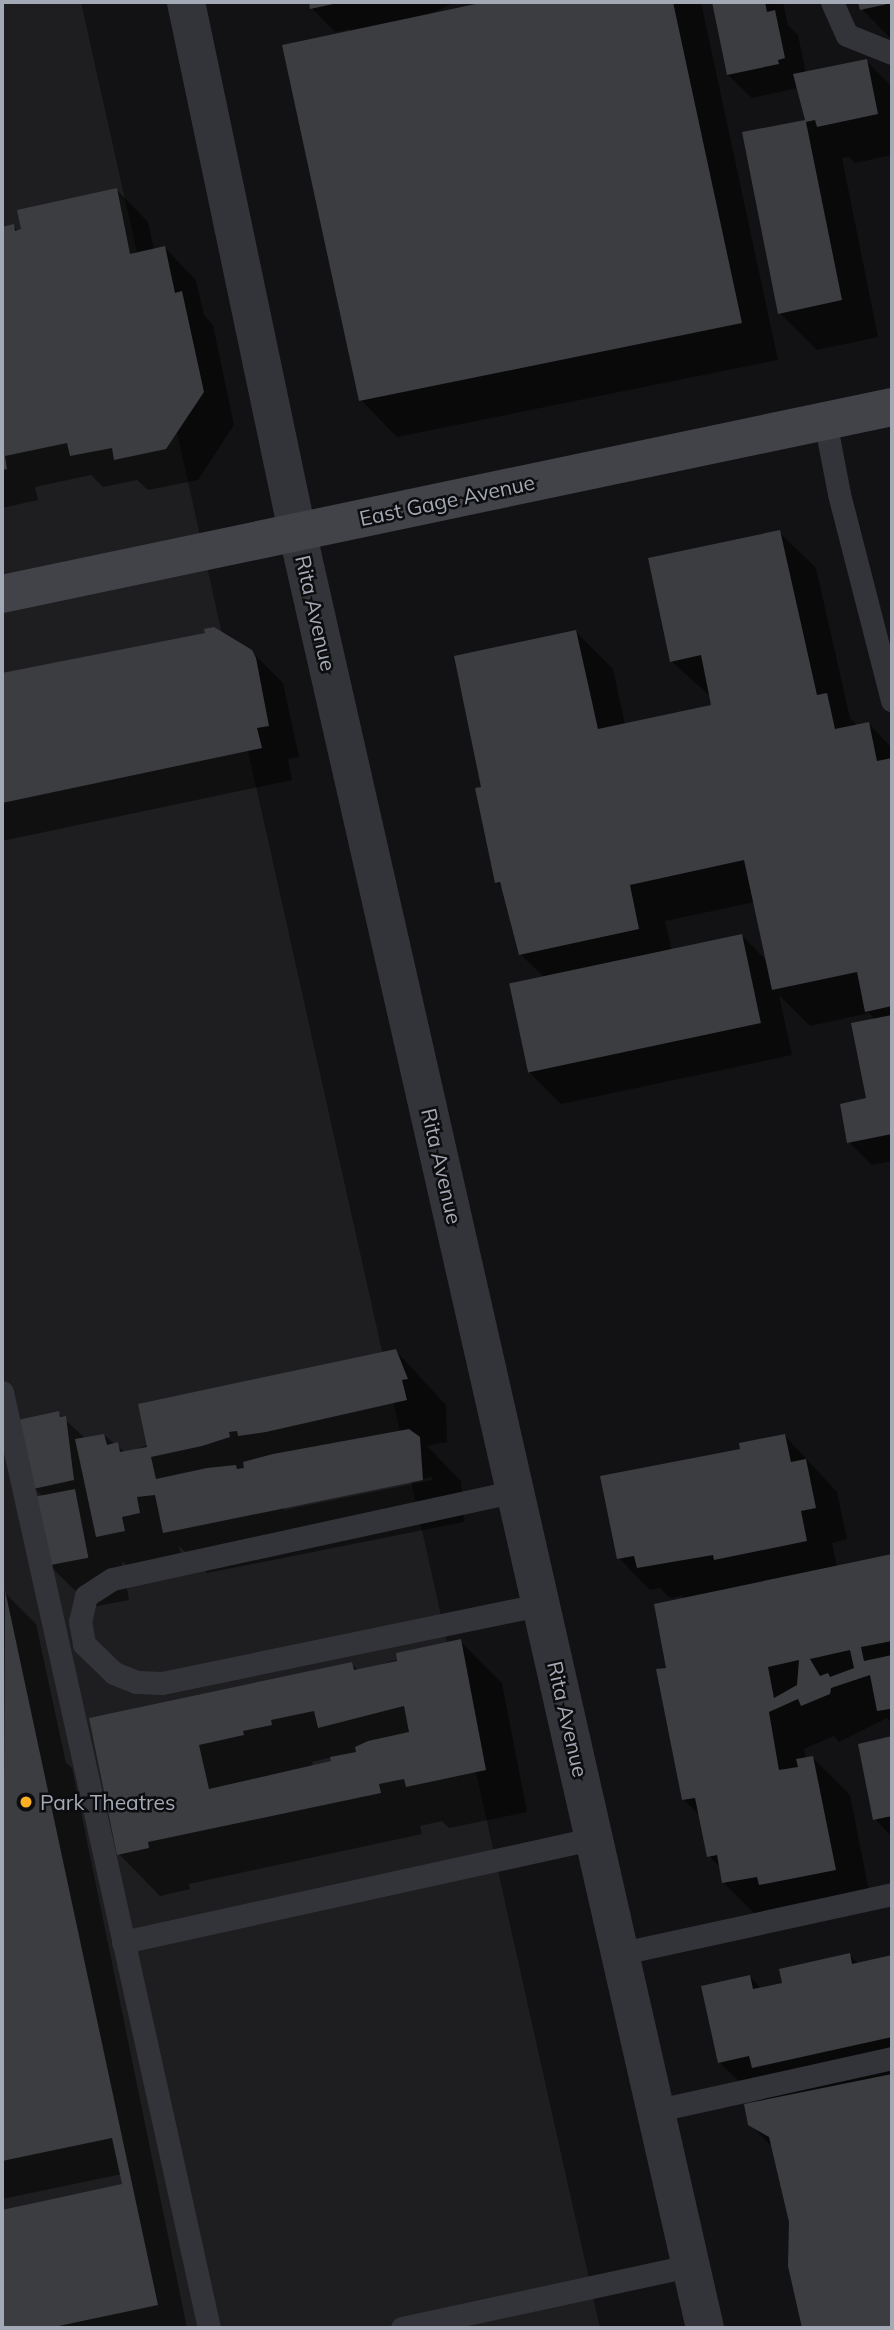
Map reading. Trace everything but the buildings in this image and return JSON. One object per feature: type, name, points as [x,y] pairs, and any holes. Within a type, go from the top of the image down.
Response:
[{"type":"main road","name":"East Gage Avenue","points":[[2,594],[892,407]]},
{"type":"street","name":"Rita Avenue","points":[[186,2],[297,531],[658,2110],[705,2328]]},
{"type":"lane","points":[[832,2],[847,35],[892,52]]},
{"type":"lane","points":[[825,421],[839,494],[892,700]]},
{"type":"lane","points":[[2,1392],[209,2328]]},
{"type":"lane","points":[[516,1490],[112,1579],[86,1595],[80,1621],[84,1644],[114,1673],[136,1682],[162,1683],[542,1604]]},
{"type":"lane","points":[[123,1942],[596,1838]]},
{"type":"lane","points":[[622,1953],[892,1894]]},
{"type":"lane","points":[[658,2110],[892,2058]]},
{"type":"lane","points":[[402,2328],[693,2265]]},
{"type":"shaded area","points":[[2,2],[81,2],[600,2328],[2,2328]]},
{"type":"place","name":"Park Theatres","points":[[26,1802]]}]
